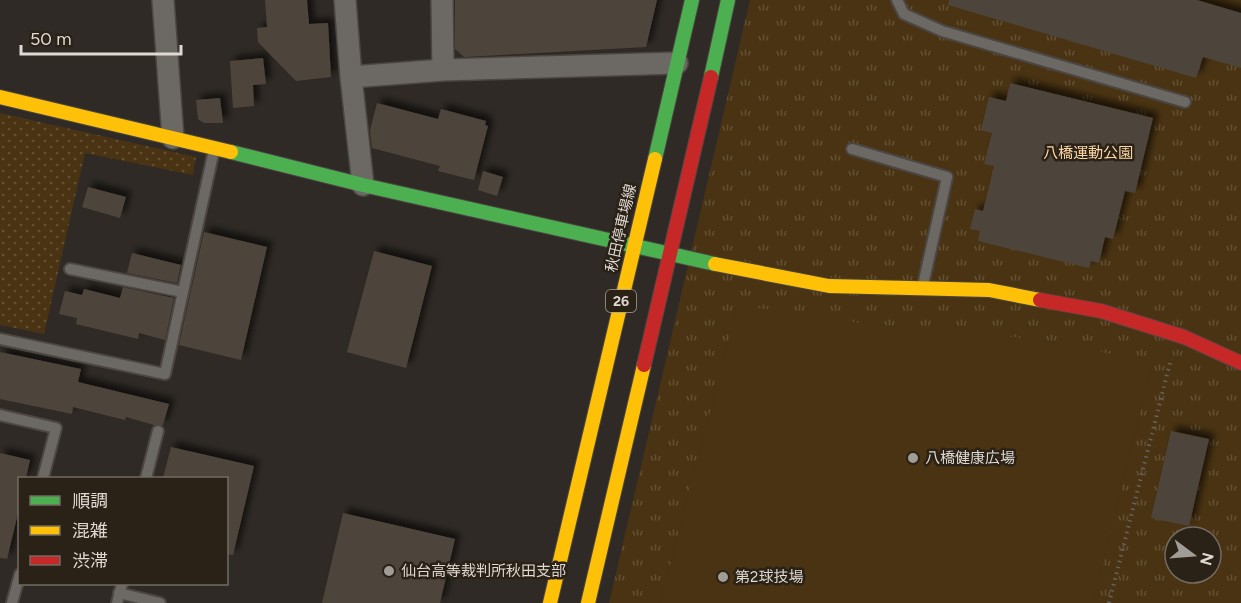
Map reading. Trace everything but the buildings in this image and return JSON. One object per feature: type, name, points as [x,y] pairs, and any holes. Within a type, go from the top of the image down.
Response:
[{"type":"street","points":[[164,0],[173,138]]},
{"type":"street","points":[[345,0],[363,185]]},
{"type":"street","points":[[441,0],[443,70]]},
{"type":"street","name":"秋田停車場線","points":[[550,603],[692,0]]},
{"type":"street","name":"26","points":[[588,603],[728,0]]},
{"type":"street","points":[[351,77],[443,70],[677,63]]},
{"type":"street","points":[[0,97],[363,185],[670,255],[829,286],[989,290],[1101,311],[1177,335],[1241,363]]},
{"type":"lane","points":[[897,0],[904,14],[942,31],[1185,102]]},
{"type":"lane","points":[[0,339],[165,374],[214,148]]},
{"type":"lane","points":[[852,149],[947,177],[922,288]]},
{"type":"lane","points":[[70,268],[183,292]]},
{"type":"lane","points":[[0,415],[56,428],[43,477]]},
{"type":"lane","points":[[146,477],[158,431]]},
{"type":"lane","points":[[12,603],[18,581]]},
{"type":"lane","points":[[119,593],[160,603]]},
{"type":"path","points":[[1109,603],[1177,335]]},
{"type":"green space","name":"八橋運動公園","points":[[750,0],[1241,0],[1241,603],[609,603]]},
{"type":"green space","points":[[1197,0],[1241,0],[1241,13]]},
{"type":"green space","points":[[0,113],[196,157],[193,175],[85,153],[44,334],[0,325]]},
{"type":"green space","name":"八橋健康広場","points":[[738,305],[868,324],[983,333],[1071,344],[1152,365],[1093,603],[660,603]]},
{"type":"traffic: fast","points":[[655,159],[692,0]]},
{"type":"traffic: fast","points":[[711,77],[728,0]]},
{"type":"traffic: fast","points":[[231,152],[363,185],[715,264]]},
{"type":"traffic: slow","points":[[0,97],[231,152]]},
{"type":"traffic: slow","points":[[550,603],[655,159]]},
{"type":"traffic: slow","points":[[715,264],[829,286],[989,290],[1040,300]]},
{"type":"traffic: slow","points":[[588,603],[644,365]]},
{"type":"traffic: jam","points":[[644,365],[711,77]]},
{"type":"traffic: jam","points":[[1040,300],[1101,311],[1184,337],[1241,363]]},
{"type":"place","name":"八橋健康広場","points":[[913,458]]},
{"type":"place","name":"仙台高等裁判所秋田支部","points":[[389,571]]},
{"type":"place","name":"第2球技場","points":[[723,577]]}]
